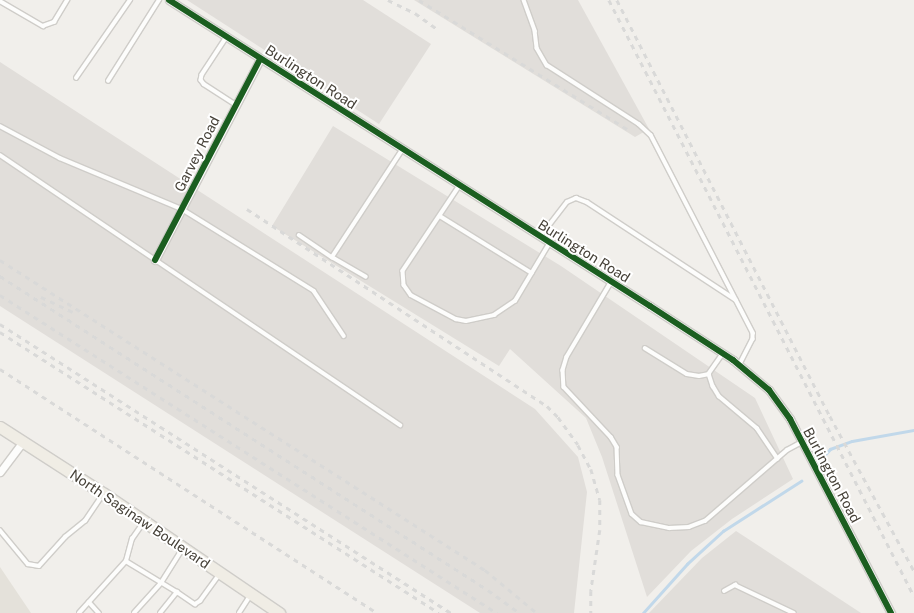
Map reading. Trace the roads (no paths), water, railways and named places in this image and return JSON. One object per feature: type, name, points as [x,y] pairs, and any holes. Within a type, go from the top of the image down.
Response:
[{"type":"main road","name":"North Saginaw Boulevard","points":[[0,427],[104,494],[252,593],[279,613]]},
{"type":"street","name":"Burlington Road","points":[[169,0],[177,2],[260,59],[740,365],[769,390],[790,419],[891,613]]},
{"type":"street","name":"Garvey Road","points":[[155,260],[260,59]]},
{"type":"street","points":[[0,472],[23,442]]},
{"type":"lane","points":[[0,1],[43,26],[54,22],[68,0]]},
{"type":"lane","points":[[76,78],[130,0]]},
{"type":"lane","points":[[108,81],[158,0]]},
{"type":"lane","points":[[524,0],[535,32],[537,48],[547,65],[639,124],[651,135],[753,333],[753,339],[740,365]]},
{"type":"lane","points":[[227,37],[201,80],[204,84],[236,105]]},
{"type":"lane","points":[[0,126],[60,158],[182,209],[314,291],[344,336]]},
{"type":"lane","points":[[332,257],[402,150]]},
{"type":"lane","points":[[0,155],[400,425]]},
{"type":"lane","points":[[459,187],[404,271],[404,285],[411,295],[456,319],[480,319],[505,310],[515,301],[550,244]]},
{"type":"lane","points":[[540,238],[567,202],[576,198],[587,202],[737,301]]},
{"type":"lane","points":[[440,216],[532,273]]},
{"type":"lane","points":[[299,235],[366,277]]},
{"type":"lane","points":[[611,283],[567,357],[563,370],[564,387],[611,437],[617,447],[618,475],[632,514],[641,522],[653,526],[689,527],[705,521],[718,512],[778,459],[802,442]]},
{"type":"lane","points":[[646,348],[687,374],[699,376],[709,374],[723,354]]},
{"type":"lane","points":[[709,374],[719,396],[757,428],[778,459]]},
{"type":"lane","points":[[0,530],[28,564],[39,566],[65,537],[86,521],[104,494]]},
{"type":"lane","points":[[79,613],[126,562],[132,539],[144,522]]},
{"type":"lane","points":[[134,613],[161,583],[184,548]]},
{"type":"lane","points":[[126,562],[195,604],[200,600],[220,572]]},
{"type":"lane","points":[[724,591],[735,585],[794,613]]},
{"type":"lane","points":[[160,613],[177,592]]},
{"type":"lane","points":[[239,613],[252,593]]},
{"type":"lane","points":[[89,602],[99,613]]},
{"type":"waterway","points":[[819,461],[830,449],[852,441],[914,430]]},
{"type":"waterway","points":[[643,613],[687,564],[723,531],[801,481]]},
{"type":"railway","points":[[388,0],[415,13],[437,29]]},
{"type":"railway","points":[[419,0],[627,129]]},
{"type":"railway","points":[[609,0],[914,596]]},
{"type":"railway","points":[[617,0],[830,416],[914,571]]},
{"type":"railway","points":[[247,209],[547,406],[558,417],[578,445],[591,469],[600,500],[600,530],[591,591],[591,613]]},
{"type":"railway","points":[[0,260],[485,570],[537,613]]},
{"type":"railway","points":[[0,276],[488,590],[520,613]]},
{"type":"railway","points":[[0,295],[497,613]]},
{"type":"railway","points":[[41,297],[73,312]]},
{"type":"railway","points":[[0,324],[451,613]]},
{"type":"railway","points":[[0,332],[439,613]]},
{"type":"railway","points":[[0,369],[377,613]]}]
